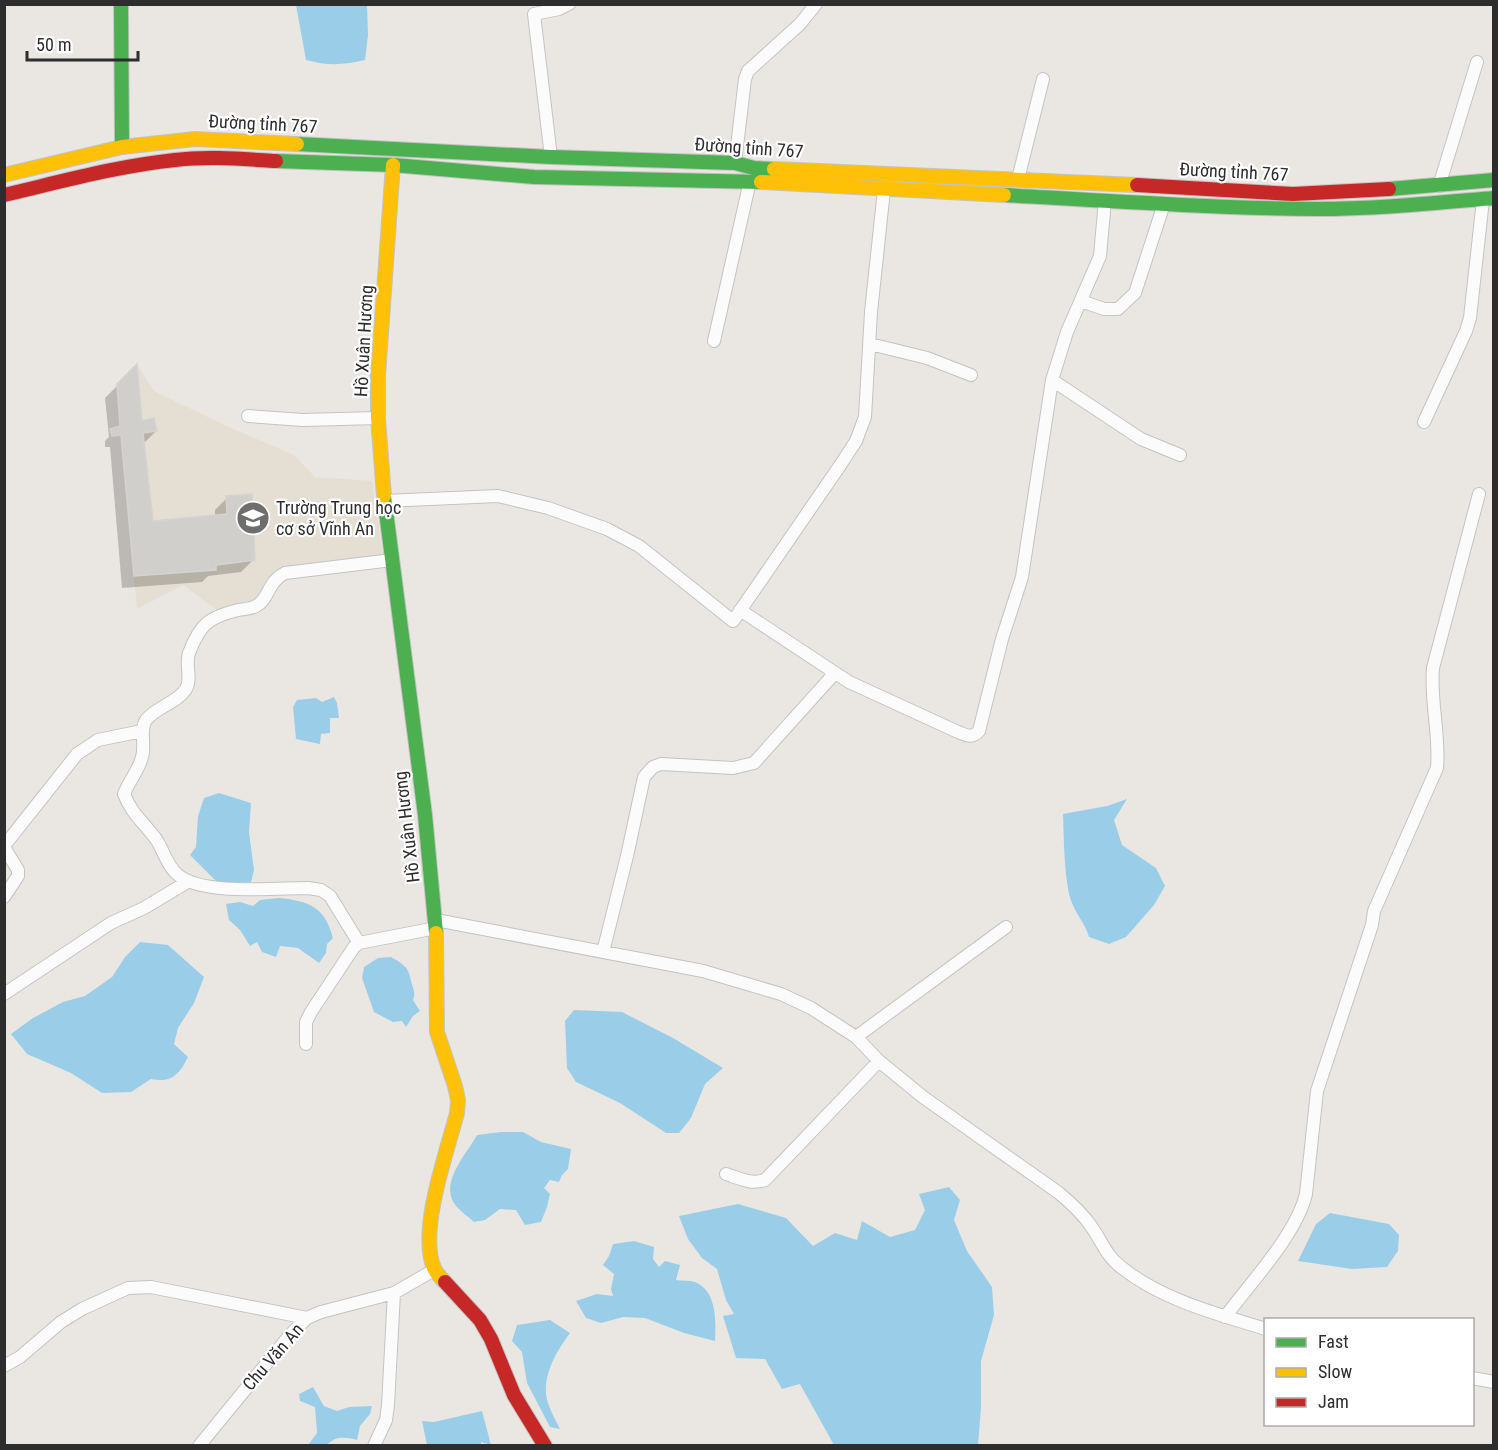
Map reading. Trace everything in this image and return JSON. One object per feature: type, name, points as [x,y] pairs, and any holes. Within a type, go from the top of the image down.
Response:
[{"type":"main road","points":[[121,4],[122,147]]},
{"type":"main road","name":"Đường tỉnh 767","points":[[4,175],[122,147],[195,139],[551,157],[735,163],[754,168],[851,174],[1018,179],[1293,194],[1439,186],[1494,180]]},
{"type":"main road","name":"Hồ Xuân Hương","points":[[394,148],[378,376],[378,418],[384,501],[425,815],[436,924],[437,1032],[458,1100],[457,1113],[430,1217],[429,1251],[434,1270]]},
{"type":"main road","name":"Đường tỉnh 767","points":[[4,195],[130,167],[208,158],[393,165],[534,177],[750,181],[1164,204],[1317,209],[1488,199]]},
{"type":"main road","points":[[694,179],[695,162]]},
{"type":"main road","points":[[434,1270],[480,1320],[491,1339],[514,1395],[545,1446]]},
{"type":"street","points":[[551,157],[534,14],[559,9],[569,4]]},
{"type":"street","points":[[735,163],[745,79],[748,71],[800,24],[816,5]]},
{"type":"street","points":[[1439,186],[1477,62]]},
{"type":"street","points":[[1018,179],[1043,79]]},
{"type":"street","points":[[714,341],[750,181]]},
{"type":"street","points":[[384,501],[498,496],[539,505],[607,529],[639,546],[733,621],[856,441],[865,417],[884,190]]},
{"type":"street","points":[[1424,422],[1466,332],[1488,199]]},
{"type":"street","points":[[740,610],[834,674],[970,737],[975,736],[979,731],[1002,639],[1022,577],[1052,380],[1067,332],[1100,256],[1105,200]]},
{"type":"street","points":[[1081,301],[1104,309],[1118,309],[1135,293],[1164,204]]},
{"type":"street","points":[[870,344],[927,358],[971,375]]},
{"type":"street","points":[[1052,380],[1141,439],[1179,455]]},
{"type":"street","points":[[248,416],[303,420],[378,418]]},
{"type":"street","points":[[1225,1317],[1290,1230],[1302,1210],[1306,1194],[1317,1091],[1372,925],[1374,911],[1437,768],[1433,668],[1479,494]]},
{"type":"street","points":[[359,943],[330,896],[321,890],[308,888],[218,889],[189,881],[176,874],[159,843],[135,816],[124,794],[142,757],[142,731],[146,720],[183,693],[188,686],[189,655],[205,623],[212,618],[257,606],[264,599],[276,578],[285,573],[392,560]]},
{"type":"street","points":[[603,952],[644,777],[653,767],[661,764],[733,768],[754,763],[834,674]]},
{"type":"street","points":[[4,897],[18,876],[18,870],[4,847],[77,754],[98,740],[142,731]]},
{"type":"street","points":[[4,993],[111,923],[144,908],[189,881]]},
{"type":"street","points":[[306,1044],[306,1022],[310,1012],[346,956],[359,943],[436,924],[703,971],[781,994],[811,1008],[856,1037],[879,1061],[923,1097],[1059,1193],[1077,1209],[1109,1255],[1121,1267],[1157,1290],[1225,1317],[1264,1328]]},
{"type":"street","points":[[856,1037],[1006,927]]},
{"type":"street","points":[[726,1174],[747,1182],[758,1183],[765,1180],[879,1061]]},
{"type":"street","name":"Chu Văn An","points":[[199,1446],[289,1336],[307,1318],[321,1312],[394,1293],[434,1270]]},
{"type":"street","points":[[4,1366],[20,1357],[61,1322],[82,1309],[128,1288],[151,1287],[307,1318]]},
{"type":"street","points":[[374,1446],[386,1420],[388,1405],[394,1293]]},
{"type":"street","points":[[1474,1378],[1494,1382]]},
{"type":"shaded area","name":"Trường Trung học cơ sở Vĩnh An","points":[[137,364],[154,391],[294,455],[315,477],[372,481],[383,556],[281,568],[273,573],[264,584],[260,596],[254,602],[217,610],[183,585],[137,609],[117,384]]},
{"type":"water","points":[[296,5],[367,5],[368,35],[365,60],[336,64],[306,60]]},
{"type":"water","points":[[334,697],[339,718],[330,718],[330,733],[321,734],[320,744],[296,739],[293,707],[297,700],[316,698],[322,702]]},
{"type":"water","points":[[219,793],[251,803],[249,832],[254,870],[251,882],[219,884],[190,855],[196,847],[198,816],[204,798]]},
{"type":"water","points":[[1127,799],[1114,820],[1122,845],[1156,868],[1165,886],[1154,905],[1126,937],[1109,944],[1089,937],[1072,903],[1066,872],[1063,814],[1107,806]]},
{"type":"water","points":[[279,898],[299,901],[314,907],[325,919],[333,938],[327,944],[326,953],[319,963],[298,948],[280,946],[276,957],[262,952],[257,942],[250,946],[240,930],[229,920],[226,904],[240,902],[253,906],[260,900]]},
{"type":"water","points":[[140,942],[168,945],[204,977],[194,1003],[178,1028],[174,1044],[188,1057],[178,1073],[170,1079],[151,1079],[131,1092],[102,1093],[71,1073],[27,1054],[11,1034],[33,1018],[63,1002],[85,996],[112,977],[125,957]]},
{"type":"water","points":[[391,957],[409,972],[414,993],[413,1000],[420,1011],[413,1016],[406,1027],[402,1021],[393,1022],[374,1012],[362,978],[364,967],[378,958]]},
{"type":"water","points":[[574,1010],[622,1012],[673,1038],[723,1068],[705,1084],[691,1118],[679,1133],[666,1133],[620,1103],[576,1082],[567,1068],[565,1021]]},
{"type":"water","points":[[523,1132],[541,1142],[571,1149],[568,1169],[559,1182],[550,1180],[544,1188],[550,1194],[541,1222],[525,1225],[516,1210],[500,1209],[485,1220],[474,1222],[456,1206],[451,1197],[452,1179],[477,1135]]},
{"type":"water","points":[[949,1187],[960,1200],[954,1220],[967,1251],[992,1287],[994,1315],[981,1361],[978,1445],[834,1445],[800,1384],[782,1389],[765,1359],[736,1358],[723,1316],[734,1314],[726,1300],[717,1269],[702,1258],[688,1239],[679,1216],[738,1204],[786,1218],[813,1246],[835,1233],[857,1240],[862,1221],[890,1237],[915,1230],[925,1210],[919,1194]]},
{"type":"water","points":[[1330,1213],[1389,1224],[1399,1235],[1398,1251],[1387,1267],[1352,1269],[1298,1261],[1316,1224]]},
{"type":"water","points":[[634,1241],[654,1247],[653,1259],[659,1267],[665,1261],[680,1265],[676,1280],[695,1282],[708,1292],[714,1307],[715,1341],[684,1333],[645,1318],[623,1317],[601,1323],[586,1318],[576,1301],[597,1294],[613,1296],[611,1289],[614,1274],[603,1265],[613,1244]]},
{"type":"water","points":[[550,1320],[570,1333],[555,1357],[546,1385],[548,1403],[560,1429],[550,1427],[527,1383],[522,1352],[512,1341],[517,1325]]},
{"type":"water","points":[[313,1387],[324,1406],[337,1411],[349,1407],[372,1406],[370,1414],[360,1426],[357,1440],[340,1438],[327,1445],[308,1445],[317,1433],[315,1407],[300,1401],[299,1394]]},
{"type":"water","points":[[482,1411],[491,1445],[481,1442],[481,1445],[427,1445],[422,1421],[434,1422]]},
{"type":"building","points":[[137,364],[142,421],[154,418],[157,431],[143,433],[153,521],[227,514],[226,496],[252,494],[255,560],[216,565],[216,570],[134,576],[121,435],[112,436],[110,429],[120,426],[117,384]]},
{"type":"traffic: fast","points":[[121,4],[122,147]]},
{"type":"traffic: fast","points":[[297,144],[551,157],[735,163],[754,168],[774,169]]},
{"type":"traffic: fast","points":[[276,161],[393,165],[534,177],[761,182]]},
{"type":"traffic: fast","points":[[1389,189],[1494,180]]},
{"type":"traffic: fast","points":[[1004,195],[1199,206],[1316,209],[1383,207],[1494,198]]},
{"type":"traffic: fast","points":[[384,496],[425,815],[436,933]]},
{"type":"traffic: slow","points":[[4,175],[122,147],[195,139],[297,144]]},
{"type":"traffic: slow","points":[[384,496],[378,418],[378,376],[393,165]]},
{"type":"traffic: slow","points":[[774,169],[1137,185]]},
{"type":"traffic: slow","points":[[761,182],[1004,195]]},
{"type":"traffic: slow","points":[[436,933],[437,1032],[458,1100],[457,1113],[436,1191],[429,1234],[434,1268],[445,1282]]},
{"type":"traffic: jam","points":[[4,195],[132,166],[175,160],[225,158],[276,161]]},
{"type":"traffic: jam","points":[[1137,185],[1293,194],[1389,189]]},
{"type":"traffic: jam","points":[[445,1282],[480,1320],[491,1339],[514,1395],[545,1446]]},
{"type":"place","name":"Trường Trung học cơ sở Vĩnh An","points":[[253,518]]}]
